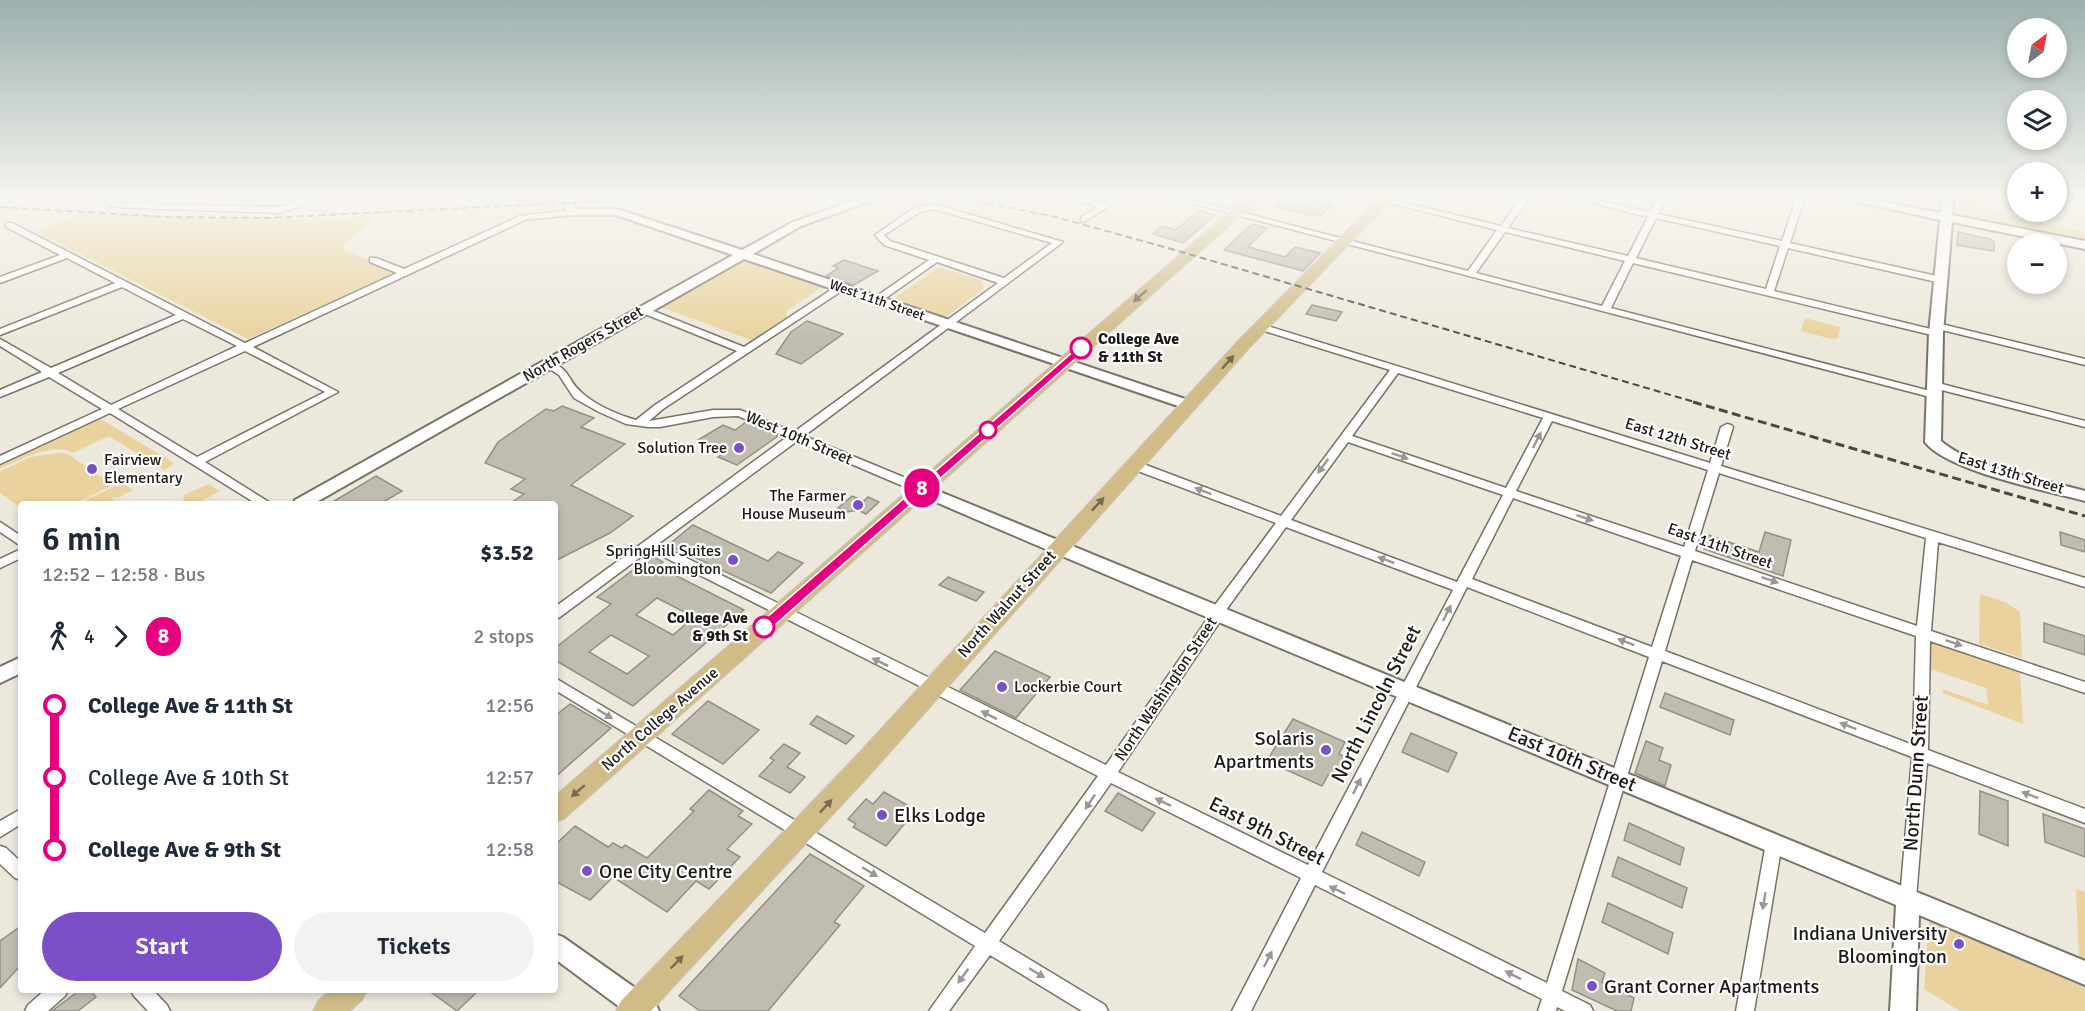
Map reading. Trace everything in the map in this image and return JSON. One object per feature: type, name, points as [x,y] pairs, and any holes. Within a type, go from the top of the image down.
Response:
[{"type":"main road","name":"North College Avenue","points":[[558,808],[1198,246]]},
{"type":"main road","name":"North Walnut Street","points":[[638,1009],[1058,547],[1261,327],[1341,246]]},
{"type":"main road","points":[[328,1011],[349,993]]},
{"type":"street","points":[[50,246],[333,392],[196,462]]},
{"type":"street","points":[[0,460],[463,246]]},
{"type":"street","name":"West 11th Street","points":[[716,246],[1189,405]]},
{"type":"street","name":"North Rogers Street","points":[[307,501],[758,246]]},
{"type":"street","points":[[897,246],[1005,282]]},
{"type":"street","points":[[558,612],[1053,246]]},
{"type":"street","points":[[1361,246],[1605,310],[1934,390],[2085,424]]},
{"type":"street","points":[[1470,275],[1490,246]]},
{"type":"street","points":[[1573,246],[1769,293],[2085,362]]},
{"type":"street","points":[[1605,310],[1637,246]]},
{"type":"street","points":[[1769,293],[1786,246]]},
{"type":"street","points":[[1791,246],[1941,280]]},
{"type":"street","points":[[1934,390],[1942,246]]},
{"type":"street","points":[[0,280],[67,255]]},
{"type":"street","points":[[877,300],[936,259]]},
{"type":"street","points":[[373,260],[405,273]]},
{"type":"street","points":[[0,332],[122,284]]},
{"type":"street","points":[[639,423],[659,407],[840,288]]},
{"type":"street","points":[[643,310],[744,350]]},
{"type":"street","points":[[0,394],[184,315]]},
{"type":"street","name":"East 12th Street","points":[[1261,327],[2085,583]]},
{"type":"street","points":[[0,342],[261,501]]},
{"type":"street","name":"West 10th Street","points":[[547,364],[564,372],[573,392],[581,399],[639,423],[734,412],[1058,547]]},
{"type":"street","name":"North Washington Street","points":[[938,1011],[1059,846],[1216,614],[1282,521],[1396,369]]},
{"type":"street","name":"East 13th Street","points":[[1934,390],[1932,432],[1938,449],[1970,462],[2085,496]]},
{"type":"street","name":"North Lincoln Street","points":[[1241,1011],[1549,417]]},
{"type":"street","points":[[1546,1011],[1656,654],[1688,559],[1687,552],[1727,427]]},
{"type":"street","name":"East 11th Street","points":[[1344,437],[2085,688]]},
{"type":"street","points":[[1134,465],[1282,521],[1656,654],[2085,816]]},
{"type":"street","points":[[0,526],[18,540]]},
{"type":"street","name":"North Dunn Street","points":[[1903,1011],[1924,633],[1932,536]]},
{"type":"street","name":"East 9th Street","points":[[649,545],[1310,877],[1584,1011]]},
{"type":"street","name":"East 10th Street","points":[[1058,547],[2085,973]]},
{"type":"street","points":[[0,564],[18,555]]},
{"type":"street","points":[[0,676],[18,666]]},
{"type":"street","points":[[558,685],[803,830],[1099,1011]]},
{"type":"street","points":[[0,830],[18,818]]},
{"type":"street","points":[[1745,1011],[1774,843]]},
{"type":"street","points":[[0,853],[18,870]]},
{"type":"street","points":[[558,947],[638,1009]]},
{"type":"street","points":[[34,1011],[55,993]]},
{"type":"street","points":[[143,993],[161,1011]]},
{"type":"shaded area","points":[[65,246],[343,246],[341,248],[398,272],[248,339]]},
{"type":"shaded area","points":[[743,260],[822,287],[787,311],[787,317],[751,340],[661,307]]},
{"type":"shaded area","points":[[939,267],[981,280],[984,288],[949,315],[942,317],[891,300]]},
{"type":"shaded area","points":[[1805,318],[1840,327],[1838,338],[1832,339],[1801,331]]},
{"type":"shaded area","points":[[99,418],[174,463],[164,470],[109,436],[73,453],[57,449],[47,451],[26,457],[0,469],[0,465]]},
{"type":"shaded area","points":[[57,453],[68,454],[113,485],[80,501],[18,501],[18,506],[0,493],[0,471],[31,457]]},
{"type":"shaded area","points":[[124,484],[133,490],[117,498],[110,496],[115,500],[113,501],[84,501],[115,486]]},
{"type":"shaded area","points":[[209,484],[220,491],[202,501],[183,501],[184,495]]},
{"type":"shaded area","points":[[1980,594],[2005,602],[2020,612],[2022,658],[1979,644]]},
{"type":"shaded area","points":[[1928,641],[2020,673],[2023,724],[1943,693],[1942,689],[1988,705],[1986,688],[1928,668]]},
{"type":"shaded area","points":[[2076,889],[2085,892],[2085,961],[2079,958]]},
{"type":"shaded area","name":"Indiana University Bloomington","points":[[1929,919],[2085,986],[2085,1011],[1960,1011],[1924,989]]},
{"type":"building","points":[[1228,246],[1249,246],[1285,257],[1295,247],[1320,253],[1303,271],[1224,250]]},
{"type":"building","points":[[1964,246],[1994,246],[1994,251]]},
{"type":"building","points":[[844,260],[878,271],[854,285],[826,276],[838,268],[833,266]]},
{"type":"building","points":[[1312,305],[1342,312],[1336,321],[1306,314]]},
{"type":"building","points":[[807,321],[843,334],[801,364],[776,354],[791,332]]},
{"type":"building","points":[[562,406],[594,418],[581,427],[625,444],[571,485],[633,516],[610,533],[558,559],[558,501],[514,501],[524,494],[511,489],[525,479],[485,463],[498,442],[546,409],[554,411]]},
{"type":"building","name":"Solution Tree","points":[[746,422],[778,436],[737,465],[718,457],[725,452],[698,440],[723,425],[735,430]]},
{"type":"building","points":[[376,476],[402,491],[385,501],[334,501]]},
{"type":"building","name":"The Farmer House Museum","points":[[852,496],[864,501],[868,497],[879,502],[866,514],[858,510],[847,512],[838,508]]},
{"type":"building","name":"SpringHill Suites Bloomington","points":[[693,525],[768,561],[778,552],[803,563],[771,593],[668,545]]},
{"type":"building","points":[[1765,532],[1791,540],[1783,576],[1704,549],[1708,535],[1759,552]]},
{"type":"building","points":[[2060,532],[2085,540],[2085,552],[2061,545]]},
{"type":"building","points":[[654,557],[663,562],[657,566],[744,610],[633,706],[558,662],[558,646],[611,604],[597,597],[649,558]],"holes":[[[657,598],[694,617],[673,635],[636,615]],[[611,635],[649,656],[627,674],[589,652]]]},
{"type":"building","points":[[948,577],[984,592],[976,601],[939,585]]},
{"type":"building","points":[[2044,623],[2085,636],[2085,655],[2044,642]]},
{"type":"building","name":"Lockerbie Court","points":[[995,651],[1050,677],[1016,718],[960,690]]},
{"type":"building","points":[[1665,693],[1734,720],[1730,735],[1660,707]]},
{"type":"building","points":[[708,701],[759,730],[723,764],[672,734]]},
{"type":"building","points":[[570,704],[611,728],[558,774],[558,714]]},
{"type":"building","points":[[817,716],[854,736],[846,744],[810,724]]},
{"type":"building","name":"Solaris Apartments","points":[[1293,719],[1345,742],[1339,754],[1345,757],[1333,778],[1328,775],[1322,786],[1267,761],[1277,744],[1271,742],[1277,733],[1283,735]]},
{"type":"building","points":[[1411,733],[1457,753],[1448,772],[1402,752]]},
{"type":"building","points":[[1646,741],[1663,748],[1659,760],[1671,765],[1665,786],[1635,773]]},
{"type":"building","points":[[784,744],[800,753],[787,767],[805,777],[790,793],[759,776],[774,760],[770,758]]},
{"type":"building","points":[[709,790],[743,811],[738,816],[752,824],[727,849],[740,857],[709,889],[696,881],[667,912],[613,877],[590,900],[558,883],[558,842],[575,826],[608,847],[613,843],[622,848],[625,845],[647,858],[694,811],[690,809]]},
{"type":"building","points":[[1980,791],[2008,801],[2008,846],[1979,834]]},
{"type":"building","name":"Elks Lodge","points":[[884,792],[916,810],[886,846],[853,827],[856,824],[848,819],[866,799],[873,804]]},
{"type":"building","points":[[1118,793],[1155,813],[1142,831],[1105,811]]},
{"type":"building","points":[[2043,814],[2085,829],[2085,857],[2045,842]]},
{"type":"building","points":[[1629,823],[1684,848],[1680,865],[1624,840]]},
{"type":"building","points":[[1362,832],[1425,862],[1419,876],[1356,845]]},
{"type":"building","points":[[810,854],[864,886],[834,922],[840,925],[768,1011],[700,1011],[679,996]]},
{"type":"building","points":[[1618,857],[1687,888],[1682,908],[1612,876]]},
{"type":"building","points":[[1608,903],[1673,933],[1668,954],[1602,922]]},
{"type":"building","points":[[18,928],[18,968],[0,988],[0,941]]},
{"type":"building","name":"Grant Corner Apartments","points":[[1578,959],[1605,973],[1602,982],[1634,998],[1631,1011],[1617,1011],[1572,990]]},
{"type":"building","points":[[76,993],[93,993],[96,997],[78,1011],[52,1011]]},
{"type":"building","points":[[432,993],[476,993],[457,1011]]},
{"type":"railway","points":[[1161,246],[1698,403]]},
{"type":"railway","points":[[1693,402],[2085,516]]},
{"type":"bus line","name":"8","points":[[764,627],[1081,348]]},
{"type":"place","name":"College Ave & 11th St","points":[[1081,348]]},
{"type":"place","name":"Solution Tree","points":[[739,448]]},
{"type":"place","name":"Fairview Elementary","points":[[92,469]]},
{"type":"place","name":"The Farmer House Museum","points":[[858,505]]},
{"type":"place","name":"SpringHill Suites Bloomington","points":[[733,560]]},
{"type":"place","name":"College Ave & 9th St","points":[[764,627]]},
{"type":"place","name":"Lockerbie Court","points":[[1002,687]]},
{"type":"place","name":"Solaris Apartments","points":[[1326,750]]},
{"type":"place","name":"Elks Lodge","points":[[882,815]]},
{"type":"place","name":"One City Centre","points":[[587,871]]},
{"type":"place","name":"Indiana University Bloomington","points":[[1959,944]]},
{"type":"place","name":"Grant Corner Apartments","points":[[1592,986]]}]
